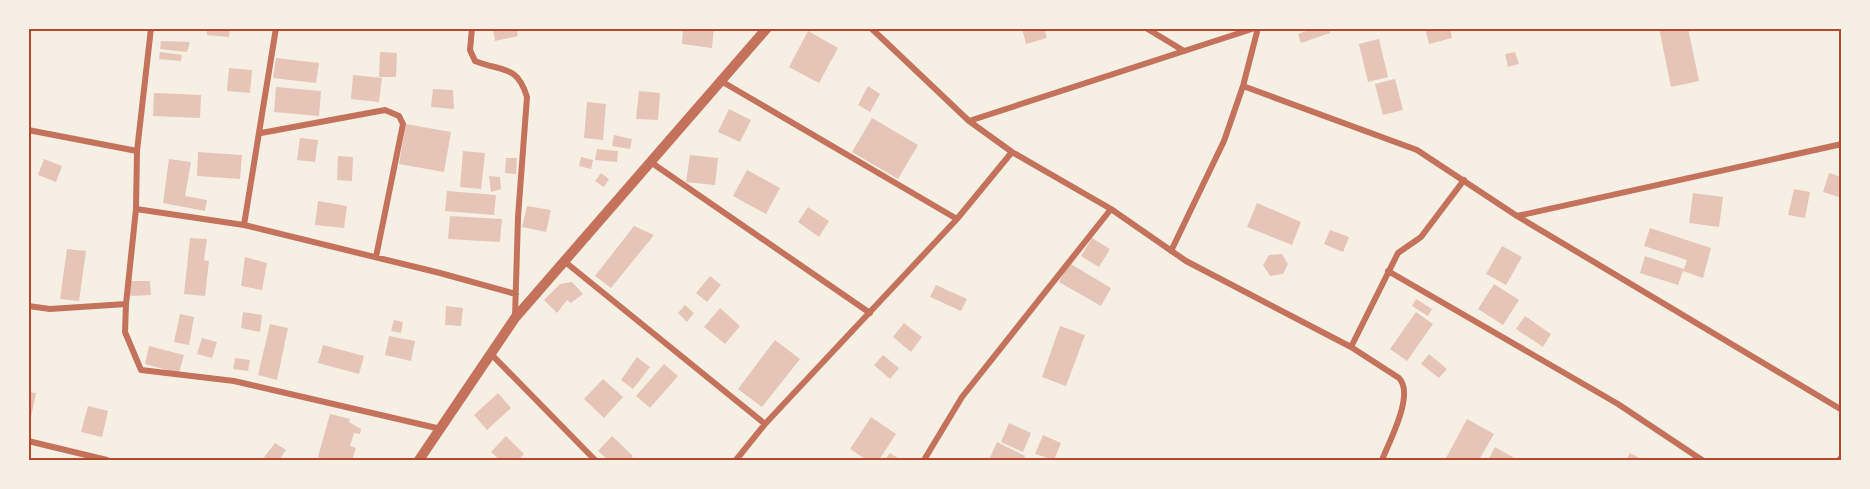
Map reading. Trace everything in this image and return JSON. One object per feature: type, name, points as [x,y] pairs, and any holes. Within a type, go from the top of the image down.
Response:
[{"type":"street","points":[[151,28],[137,151],[135,209],[125,332],[141,370],[234,381],[441,429]]},
{"type":"street","points":[[244,225],[261,133],[276,28]]},
{"type":"street","points":[[472,28],[470,50],[475,62],[516,74],[523,83],[527,97],[518,217],[515,318]]},
{"type":"street","points":[[419,460],[515,318],[767,28]]},
{"type":"street","points":[[871,28],[969,121],[1012,152],[1111,209],[1172,251],[1351,347],[1402,381],[1405,395],[1382,460]]},
{"type":"street","points":[[1146,28],[1184,51]]},
{"type":"street","points":[[969,121],[1257,28]]},
{"type":"street","points":[[1172,251],[1224,141],[1243,86],[1257,28]]},
{"type":"street","points":[[721,81],[957,219]]},
{"type":"street","points":[[1243,86],[1418,150],[1517,216],[1842,410]]},
{"type":"street","points":[[261,133],[385,110],[399,116],[403,124],[376,257]]},
{"type":"street","points":[[28,130],[137,151]]},
{"type":"street","points":[[1517,216],[1842,144]]},
{"type":"street","points":[[736,460],[765,424],[957,219],[1012,152]]},
{"type":"street","points":[[652,163],[870,313]]},
{"type":"street","points":[[1351,347],[1398,253],[1421,237],[1431,226],[1464,180]]},
{"type":"street","points":[[135,209],[244,225],[516,294]]},
{"type":"street","points":[[927,459],[962,397],[1111,209]]},
{"type":"street","points":[[564,261],[765,424]]},
{"type":"street","points":[[1388,271],[1618,404],[1702,460]]},
{"type":"street","points":[[28,306],[50,309],[126,304]]},
{"type":"street","points":[[492,355],[595,460]]},
{"type":"street","points":[[28,441],[107,460]]},
{"type":"building","points":[[207,28],[230,28],[229,37],[207,35]]},
{"type":"building","points":[[493,28],[516,28],[518,36],[495,41]]},
{"type":"building","points":[[683,28],[714,28],[712,48],[682,44]]},
{"type":"building","points":[[1022,28],[1044,28],[1047,38],[1026,44]]},
{"type":"building","points":[[1314,28],[1329,28],[1330,33],[1301,43],[1298,34]]},
{"type":"building","points":[[1425,28],[1450,28],[1452,38],[1429,44]]},
{"type":"building","points":[[1659,28],[1688,28],[1699,81],[1671,87]]},
{"type":"building","points":[[808,31],[838,48],[819,83],[789,67]]},
{"type":"building","points":[[1379,39],[1388,77],[1368,82],[1359,44]]},
{"type":"building","points":[[161,41],[190,42],[187,52],[160,49]]},
{"type":"building","points":[[160,52],[182,55],[181,61],[159,59]]},
{"type":"building","points":[[380,52],[397,53],[396,77],[379,77]]},
{"type":"building","points":[[1515,52],[1519,64],[1508,67],[1505,54]]},
{"type":"building","points":[[276,58],[319,63],[316,83],[273,78]]},
{"type":"building","points":[[229,68],[252,70],[250,93],[227,91]]},
{"type":"building","points":[[353,75],[382,78],[379,102],[351,99]]},
{"type":"building","points":[[1395,79],[1403,110],[1383,115],[1375,84]]},
{"type":"building","points":[[868,86],[880,94],[870,112],[858,105]]},
{"type":"building","points":[[276,87],[321,91],[319,116],[274,112]]},
{"type":"building","points":[[433,89],[453,90],[454,109],[431,107]]},
{"type":"building","points":[[639,91],[660,93],[658,120],[636,119]]},
{"type":"building","points":[[154,93],[201,95],[200,118],[153,116]]},
{"type":"building","points":[[587,102],[606,104],[603,140],[584,138]]},
{"type":"building","points":[[729,109],[751,120],[740,142],[718,132]]},
{"type":"building","points":[[872,118],[918,145],[898,179],[852,152]]},
{"type":"building","points":[[406,124],[451,132],[444,172],[399,164]]},
{"type":"building","points":[[614,135],[632,139],[630,149],[612,146]]},
{"type":"building","points":[[300,138],[318,140],[315,162],[297,160]]},
{"type":"building","points":[[597,149],[618,151],[617,162],[595,160]]},
{"type":"building","points":[[463,151],[485,153],[481,189],[460,187]]},
{"type":"building","points":[[198,152],[242,155],[240,179],[197,176]]},
{"type":"building","points":[[690,155],[718,158],[715,185],[686,182]]},
{"type":"building","points":[[338,156],[353,157],[352,181],[337,180]]},
{"type":"building","points":[[581,157],[593,160],[591,169],[579,166]]},
{"type":"building","points":[[506,158],[517,158],[516,174],[505,173]]},
{"type":"building","points":[[44,159],[62,166],[56,182],[38,175]]},
{"type":"building","points":[[169,159],[191,162],[185,196],[207,200],[205,211],[163,203]]},
{"type":"building","points":[[747,170],[780,188],[766,214],[733,196]]},
{"type":"building","points":[[601,173],[609,179],[604,187],[595,181]]},
{"type":"building","points":[[1829,173],[1842,177],[1842,198],[1823,192]]},
{"type":"building","points":[[489,176],[500,177],[501,189],[491,192]]},
{"type":"building","points":[[1794,189],[1810,192],[1805,218],[1788,215]]},
{"type":"building","points":[[447,191],[496,195],[494,215],[445,211]]},
{"type":"building","points":[[1693,193],[1723,197],[1719,227],[1689,223]]},
{"type":"building","points":[[318,201],[347,206],[344,228],[315,225]]},
{"type":"building","points":[[1257,203],[1301,222],[1292,245],[1247,227]]},
{"type":"building","points":[[527,206],[551,210],[546,232],[522,227]]},
{"type":"building","points":[[808,207],[829,221],[819,237],[798,222]]},
{"type":"building","points":[[450,216],[502,219],[500,242],[448,239]]},
{"type":"building","points":[[634,226],[654,235],[611,288],[595,276]]},
{"type":"building","points":[[1650,228],[1711,248],[1703,278],[1683,271],[1678,285],[1640,273],[1645,256],[1684,269],[1687,260],[1644,246]]},
{"type":"building","points":[[1330,230],[1349,237],[1343,252],[1324,244]]},
{"type":"building","points":[[190,238],[207,239],[204,260],[209,261],[205,296],[184,294]]},
{"type":"building","points":[[1092,238],[1110,249],[1099,267],[1081,256]]},
{"type":"building","points":[[1502,246],[1522,257],[1506,285],[1486,274]]},
{"type":"building","points":[[67,249],[86,251],[79,301],[60,299]]},
{"type":"building","points":[[1282,254],[1288,264],[1283,274],[1270,276],[1263,265],[1269,255]]},
{"type":"building","points":[[245,257],[267,263],[262,290],[241,286]]},
{"type":"building","points":[[1069,263],[1111,288],[1101,306],[1059,282]]},
{"type":"building","points":[[710,276],[721,285],[707,302],[696,293]]},
{"type":"building","points":[[130,281],[150,281],[151,295],[130,296]]},
{"type":"building","points":[[572,282],[583,294],[571,303],[567,300],[557,313],[544,300],[560,284]]},
{"type":"building","points":[[1494,284],[1519,300],[1503,325],[1478,309]]},
{"type":"building","points":[[936,285],[967,299],[961,311],[930,297]]},
{"type":"building","points":[[1416,299],[1432,309],[1428,316],[1412,306]]},
{"type":"building","points":[[685,305],[694,313],[687,322],[678,313]]},
{"type":"building","points":[[446,306],[463,308],[461,326],[445,325]]},
{"type":"building","points":[[720,308],[740,326],[725,344],[704,327]]},
{"type":"building","points":[[243,312],[262,315],[260,332],[241,328]]},
{"type":"building","points":[[1416,312],[1433,324],[1407,361],[1390,349]]},
{"type":"building","points":[[180,314],[194,317],[189,345],[174,342]]},
{"type":"building","points":[[1525,316],[1551,334],[1543,347],[1516,329]]},
{"type":"building","points":[[394,320],[403,322],[401,333],[391,331]]},
{"type":"building","points":[[904,323],[922,337],[911,352],[893,337]]},
{"type":"building","points":[[270,324],[288,328],[277,380],[258,375]]},
{"type":"building","points":[[1060,326],[1085,335],[1066,386],[1042,377]]},
{"type":"building","points":[[389,336],[415,341],[411,361],[385,355]]},
{"type":"building","points":[[202,338],[217,342],[212,358],[197,354]]},
{"type":"building","points":[[775,340],[800,359],[762,407],[738,389]]},
{"type":"building","points":[[323,345],[364,356],[359,374],[318,363]]},
{"type":"building","points":[[149,346],[184,355],[179,373],[145,364]]},
{"type":"building","points":[[1429,354],[1447,369],[1439,378],[1421,364]]},
{"type":"building","points":[[883,355],[899,368],[890,379],[874,365]]},
{"type":"building","points":[[637,357],[650,367],[633,389],[621,380]]},
{"type":"building","points":[[235,358],[250,360],[248,371],[233,369]]},
{"type":"building","points":[[664,364],[678,376],[650,408],[636,396]]},
{"type":"building","points":[[603,379],[623,397],[604,418],[584,399]]},
{"type":"building","points":[[28,392],[36,393],[31,417],[28,417]]},
{"type":"building","points":[[498,393],[511,408],[487,430],[474,415]]},
{"type":"building","points":[[88,406],[108,411],[102,437],[81,432]]},
{"type":"building","points":[[330,414],[350,419],[349,422],[361,429],[360,434],[354,433],[350,446],[356,448],[352,460],[328,460],[318,457]]},
{"type":"building","points":[[871,417],[896,434],[879,460],[867,460],[850,449]]},
{"type":"building","points":[[1467,419],[1494,434],[1479,460],[1450,460],[1446,458]]},
{"type":"building","points":[[1009,423],[1031,433],[1023,452],[1001,442]]},
{"type":"building","points":[[1043,435],[1061,443],[1054,460],[1035,454]]},
{"type":"building","points":[[506,436],[524,454],[518,460],[500,460],[491,452]]},
{"type":"building","points":[[612,436],[633,456],[629,460],[608,460],[598,451]]},
{"type":"building","points":[[997,442],[1025,456],[1023,460],[989,460]]},
{"type":"building","points":[[275,443],[286,450],[279,460],[262,460]]},
{"type":"building","points":[[1495,447],[1516,459],[1488,460]]},
{"type":"building","points":[[890,453],[901,460],[885,460]]},
{"type":"building","points":[[1630,453],[1643,460],[1626,460]]}]
